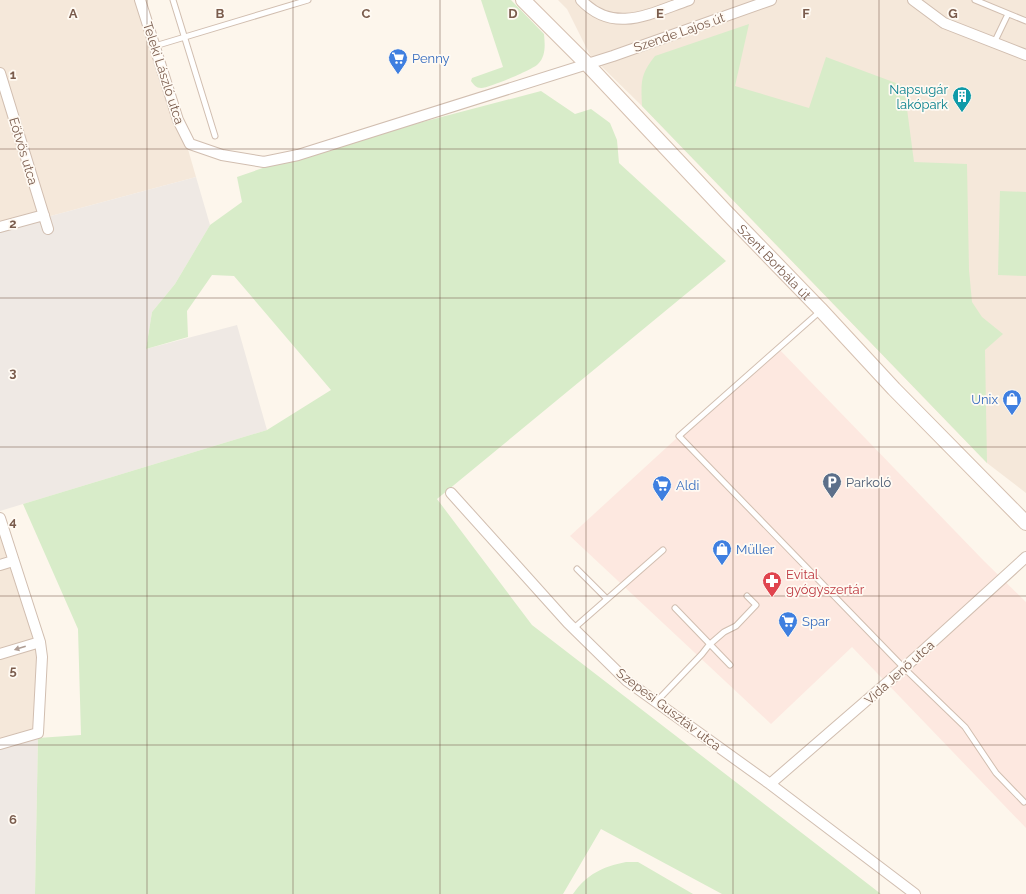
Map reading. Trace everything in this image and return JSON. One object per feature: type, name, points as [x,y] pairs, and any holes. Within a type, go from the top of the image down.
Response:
[{"type":"street","name":"Teleki László utca","points":[[140,0],[178,120],[190,144]]},
{"type":"street","name":"Szent Borbála út","points":[[523,0],[587,64],[894,389],[1026,523]]},
{"type":"street","points":[[581,0],[588,7],[603,16],[628,19],[640,17],[689,0]]},
{"type":"street","name":"Szende Lajos út","points":[[190,144],[222,155],[264,162],[298,156],[621,53],[771,0]]},
{"type":"street","points":[[913,0],[944,23],[1026,55]]},
{"type":"street","name":"Eötvös utca","points":[[0,73],[5,106],[48,229]]},
{"type":"street","points":[[0,227],[44,215]]},
{"type":"street","name":"Szepesi Gusztáv utca","points":[[450,493],[573,629],[627,681],[770,784],[915,894]]},
{"type":"street","points":[[0,518],[40,642],[42,657],[38,733],[0,744]]},
{"type":"street","name":"Vida Jenő utca","points":[[770,784],[904,668],[1026,557]]},
{"type":"street","points":[[0,565],[14,561]]},
{"type":"street","points":[[0,654],[40,642]]},
{"type":"lane","points":[[173,0],[215,136]]},
{"type":"lane","points":[[155,46],[308,0]]},
{"type":"lane","points":[[975,0],[1026,21]]},
{"type":"lane","points":[[994,43],[1008,14]]},
{"type":"lane","points":[[820,309],[817,314],[679,436],[904,668],[965,727],[996,772],[1024,802]]},
{"type":"lane","points":[[573,629],[663,550]]},
{"type":"lane","points":[[577,568],[607,599]]},
{"type":"lane","points":[[656,702],[698,659],[709,644],[724,632],[736,626],[756,605],[747,596]]},
{"type":"lane","points":[[675,608],[730,665]]},
{"type":"shaded area","points":[[0,0],[145,0],[196,177],[0,231]]},
{"type":"shaded area","points":[[558,0],[1026,0],[1026,493],[987,463],[642,106],[590,55],[567,9]]},
{"type":"shaded area","points":[[196,177],[210,225],[175,284],[152,312],[146,349],[237,325],[267,430],[0,511],[0,231]]},
{"type":"shaded area","points":[[778,348],[984,561],[1026,602],[1026,828],[852,647],[771,724],[570,536]]},
{"type":"shaded area","points":[[0,525],[37,646],[38,738],[0,749]]},
{"type":"shaded area","points":[[38,738],[35,894],[0,894],[0,749]]},
{"type":"green space","points":[[481,0],[511,0],[544,34],[545,46],[541,61],[535,67],[501,82],[481,88],[474,85],[471,81],[472,78],[503,67]]},
{"type":"green space","points":[[749,24],[735,86],[809,108],[826,57],[904,86],[914,162],[967,164],[969,270],[972,302],[982,317],[1003,334],[985,350],[987,463],[642,106],[642,79],[646,68],[655,56]]},
{"type":"green space","points":[[541,91],[575,114],[591,109],[610,123],[617,140],[619,163],[726,261],[437,499],[532,625],[881,894],[722,894],[601,829],[563,894],[35,894],[38,738],[81,735],[78,629],[23,504],[267,430],[331,390],[234,276],[212,275],[187,311],[188,337],[146,349],[152,312],[175,284],[210,225],[242,202],[237,177],[312,151]]},
{"type":"green space","points":[[1000,191],[1026,192],[1026,276],[998,275]]},
{"type":"green space","points":[[626,862],[638,862],[693,894],[573,894],[584,881],[596,872],[610,866]]},
{"type":"place","name":"Penny","points":[[398,75]]},
{"type":"place","name":"Napsugár lakópark","points":[[962,113]]},
{"type":"place","name":"Unix","points":[[1012,416]]},
{"type":"place","name":"Parkoló","points":[[832,499]]},
{"type":"place","name":"Aldi","points":[[662,502]]},
{"type":"place","name":"Müller","points":[[722,566]]},
{"type":"place","name":"Evital gyógyszertár","points":[[772,598]]},
{"type":"place","name":"Spar","points":[[788,638]]}]
